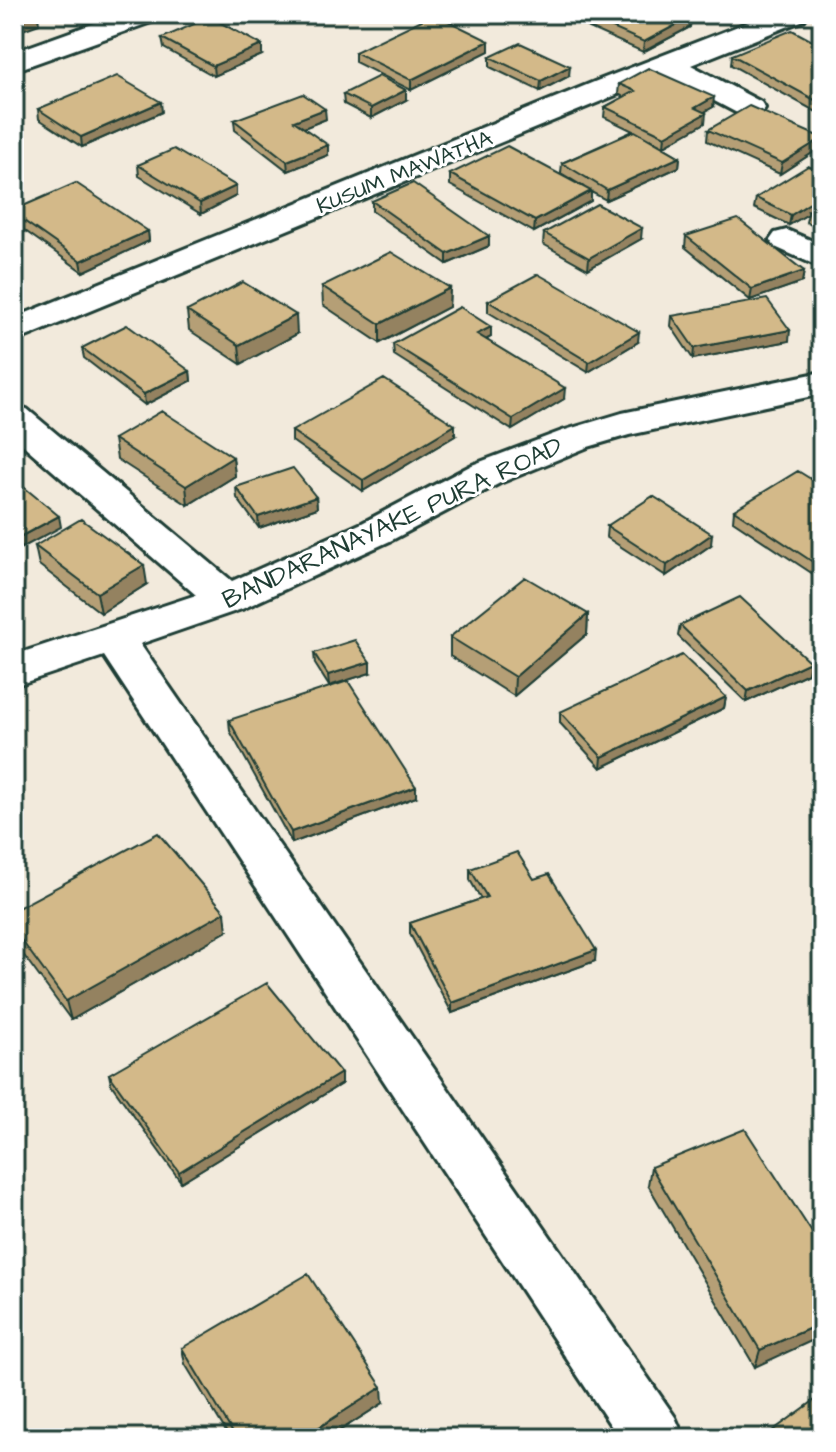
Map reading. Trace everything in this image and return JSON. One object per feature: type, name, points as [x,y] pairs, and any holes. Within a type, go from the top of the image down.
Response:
[{"type":"street","points":[[14,62],[147,14]]},
{"type":"street","name":"KUSUM MAWATHA","points":[[14,331],[794,14]]},
{"type":"street","points":[[667,64],[750,108]]},
{"type":"street","points":[[787,240],[822,258]]},
{"type":"street","name":"BANDARANAYAKE PURA ROAD","points":[[14,671],[227,599],[376,532],[486,474],[575,439],[622,425],[822,383]]},
{"type":"street","points":[[14,417],[227,599]]},
{"type":"street","points":[[115,639],[654,1438]]},
{"type":"building","points":[[14,14],[37,14],[14,22]]},
{"type":"building","points":[[434,14],[489,41],[411,80],[355,52]]},
{"type":"building","points":[[581,14],[684,14],[691,17],[644,42]]},
{"type":"building","points":[[210,17],[262,45],[213,66],[162,38]]},
{"type":"building","points":[[792,30],[822,46],[822,104],[732,55]]},
{"type":"building","points":[[520,43],[570,66],[541,81],[490,57]]},
{"type":"building","points":[[648,68],[714,97],[695,108],[706,113],[665,136],[605,107],[635,91],[619,84]]},
{"type":"building","points":[[117,76],[161,102],[81,137],[38,109]]},
{"type":"building","points":[[379,76],[406,90],[371,108],[343,94]]},
{"type":"building","points":[[303,94],[325,109],[294,121],[328,145],[287,161],[234,120]]},
{"type":"building","points":[[749,106],[822,138],[782,163],[708,130]]},
{"type":"building","points":[[635,131],[680,157],[607,190],[562,163]]},
{"type":"building","points":[[507,146],[591,191],[535,221],[450,174]]},
{"type":"building","points":[[174,149],[236,186],[200,203],[138,165]]},
{"type":"building","points":[[808,166],[822,172],[822,195],[791,215],[756,198]]},
{"type":"building","points":[[76,183],[148,231],[81,261],[14,214],[14,210]]},
{"type":"building","points":[[413,183],[489,236],[447,254],[372,201]]},
{"type":"building","points":[[597,204],[642,228],[589,258],[544,233]]},
{"type":"building","points":[[822,205],[822,220],[808,211]]},
{"type":"building","points":[[738,219],[804,271],[752,289],[686,236]]},
{"type":"building","points":[[391,252],[450,288],[380,324],[322,286]]},
{"type":"building","points":[[538,274],[639,332],[589,362],[488,301]]},
{"type":"building","points":[[243,282],[296,315],[239,345],[187,311]]},
{"type":"building","points":[[767,299],[790,330],[694,348],[672,316]]},
{"type":"building","points":[[460,307],[491,327],[477,334],[565,388],[513,419],[393,344]]},
{"type":"building","points":[[127,325],[190,371],[144,394],[82,348]]},
{"type":"building","points":[[384,379],[455,425],[363,480],[292,431]]},
{"type":"building","points":[[162,411],[233,457],[186,486],[114,439]]},
{"type":"building","points":[[293,468],[316,497],[258,517],[236,487]]},
{"type":"building","points":[[798,471],[822,486],[822,568],[734,510]]},
{"type":"building","points":[[14,479],[59,516],[14,540]]},
{"type":"building","points":[[653,496],[712,534],[667,565],[607,526]]},
{"type":"building","points":[[81,519],[144,565],[97,593],[35,546]]},
{"type":"building","points":[[525,577],[588,614],[515,677],[450,637]]},
{"type":"building","points":[[740,597],[810,662],[748,691],[680,625]]},
{"type":"building","points":[[355,640],[370,662],[328,675],[314,653]]},
{"type":"building","points":[[682,655],[726,697],[602,757],[560,712]]},
{"type":"building","points":[[348,681],[416,787],[291,832],[229,720]]},
{"type":"building","points":[[158,833],[225,912],[66,1001],[14,930],[14,910]]},
{"type":"building","points":[[517,852],[534,879],[549,874],[596,950],[452,1003],[410,923],[487,897],[470,869]]},
{"type":"building","points":[[267,983],[341,1073],[179,1172],[109,1074]]},
{"type":"building","points":[[745,1129],[822,1248],[822,1323],[760,1350],[651,1167]]},
{"type":"building","points":[[308,1274],[382,1387],[302,1438],[236,1438],[182,1348]]},
{"type":"building","points":[[822,1395],[822,1438],[771,1438],[768,1434]]}]
